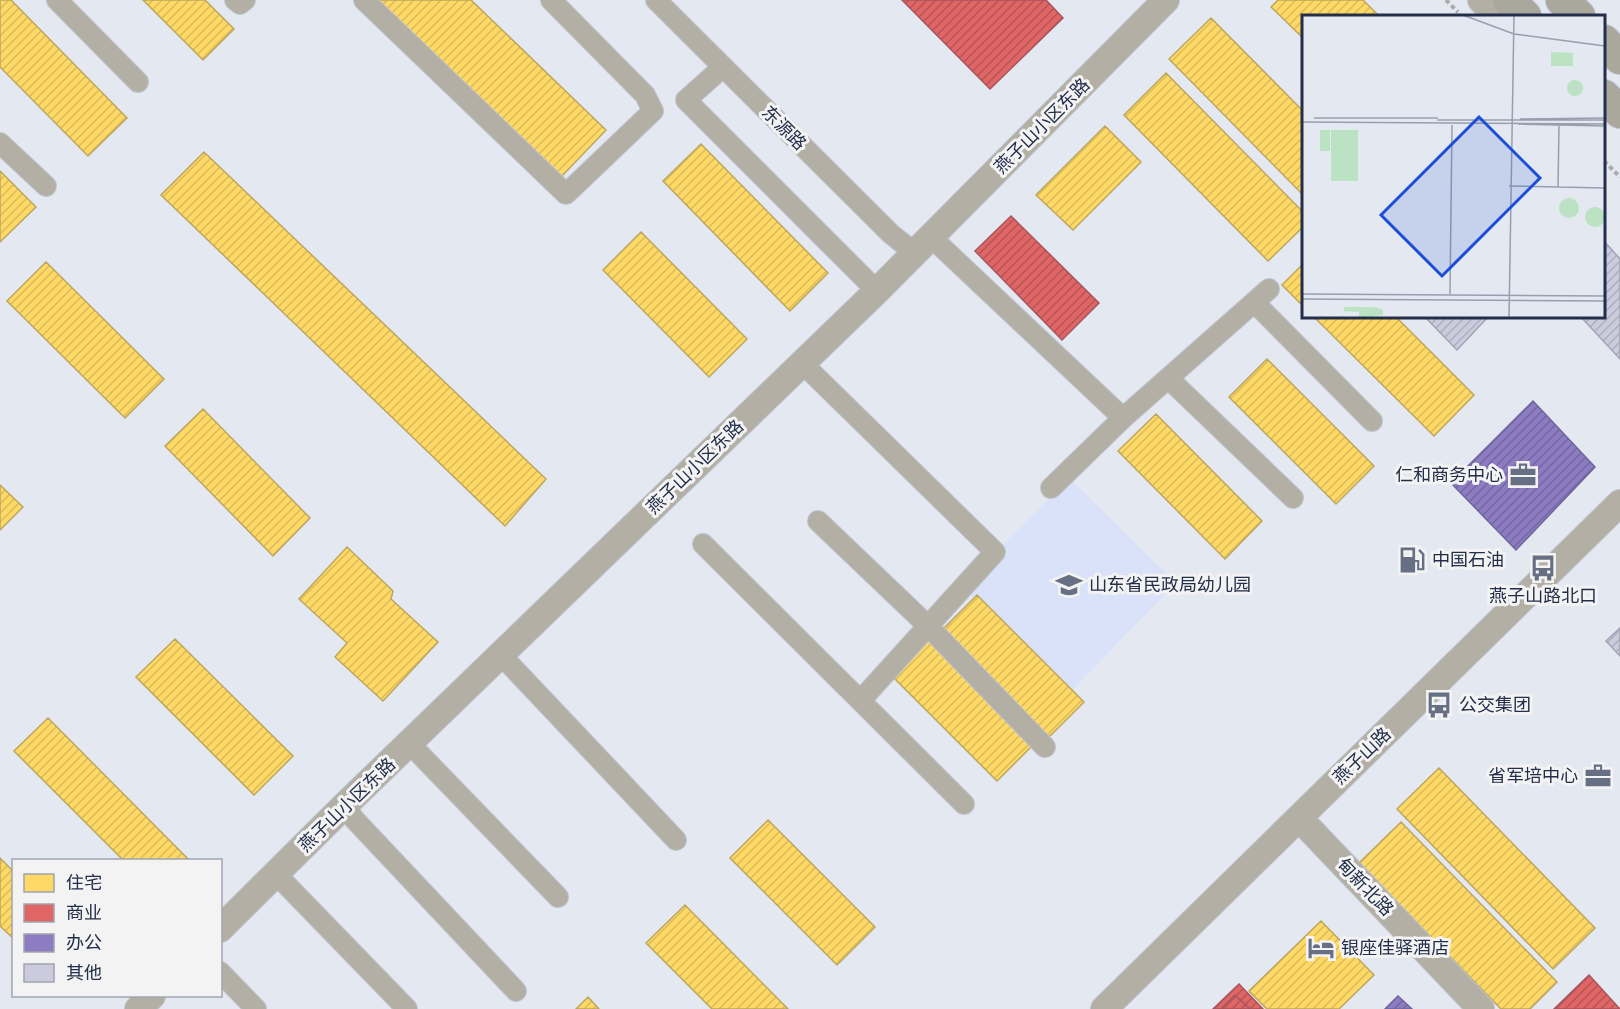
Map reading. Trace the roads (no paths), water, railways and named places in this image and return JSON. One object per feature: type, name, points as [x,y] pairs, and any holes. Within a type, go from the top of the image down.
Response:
[{"type":"main road","points":[[1562,0],[1578,15]]},
{"type":"main road","points":[[1498,7],[1523,15]]},
{"type":"main road","points":[[1605,42],[1620,58]]},
{"type":"main road","points":[[1605,97],[1620,112]]},
{"type":"street","points":[[57,0],[138,82]]},
{"type":"street","points":[[235,0],[240,4],[245,0]]},
{"type":"street","points":[[364,0],[566,194],[653,111],[645,95],[551,0]]},
{"type":"street","name":"东源路","points":[[656,0],[891,234],[923,245],[1123,418]]},
{"type":"street","name":"燕子山小区东路","points":[[222,927],[344,806],[877,291],[1166,0]]},
{"type":"street","points":[[723,67],[686,100],[877,291]]},
{"type":"street","points":[[0,143],[46,186]]},
{"type":"street","points":[[1051,488],[1123,418],[1269,289]]},
{"type":"street","points":[[1254,302],[1372,421]]},
{"type":"street","points":[[802,363],[996,552],[861,700]]},
{"type":"street","points":[[1168,378],[1293,498]]},
{"type":"street","name":"燕子山路","points":[[1120,1009],[1301,823],[1620,503]]},
{"type":"street","name":"燕子山路","points":[[1104,1009],[1620,520]]},
{"type":"street","points":[[818,521],[928,626],[1045,747]]},
{"type":"street","points":[[703,544],[964,804]]},
{"type":"street","points":[[501,655],[676,840]]},
{"type":"street","points":[[410,744],[558,897]]},
{"type":"street","points":[[344,806],[516,991]]},
{"type":"street","name":"甸新北路","points":[[1301,823],[1474,1009]]},
{"type":"street","name":"甸新北路","points":[[1301,823],[1481,1009]]},
{"type":"street","points":[[276,874],[407,1009]]},
{"type":"street","points":[[222,974],[256,1009]]},
{"type":"street","points":[[138,1009],[151,997]]},
{"type":"place","name":"仁和商务中心","points":[[1523,475]]},
{"type":"place","name":"中国石油","points":[[1412,560]]},
{"type":"place","name":"燕子山路北口","points":[[1543,568]]},
{"type":"place","name":"山东省民政局幼儿园","points":[[1069,585]]},
{"type":"place","name":"公交集团","points":[[1439,705]]},
{"type":"place","name":"省军培中心","points":[[1598,776]]},
{"type":"place","name":"银座佳驿酒店","points":[[1321,948]]}]
